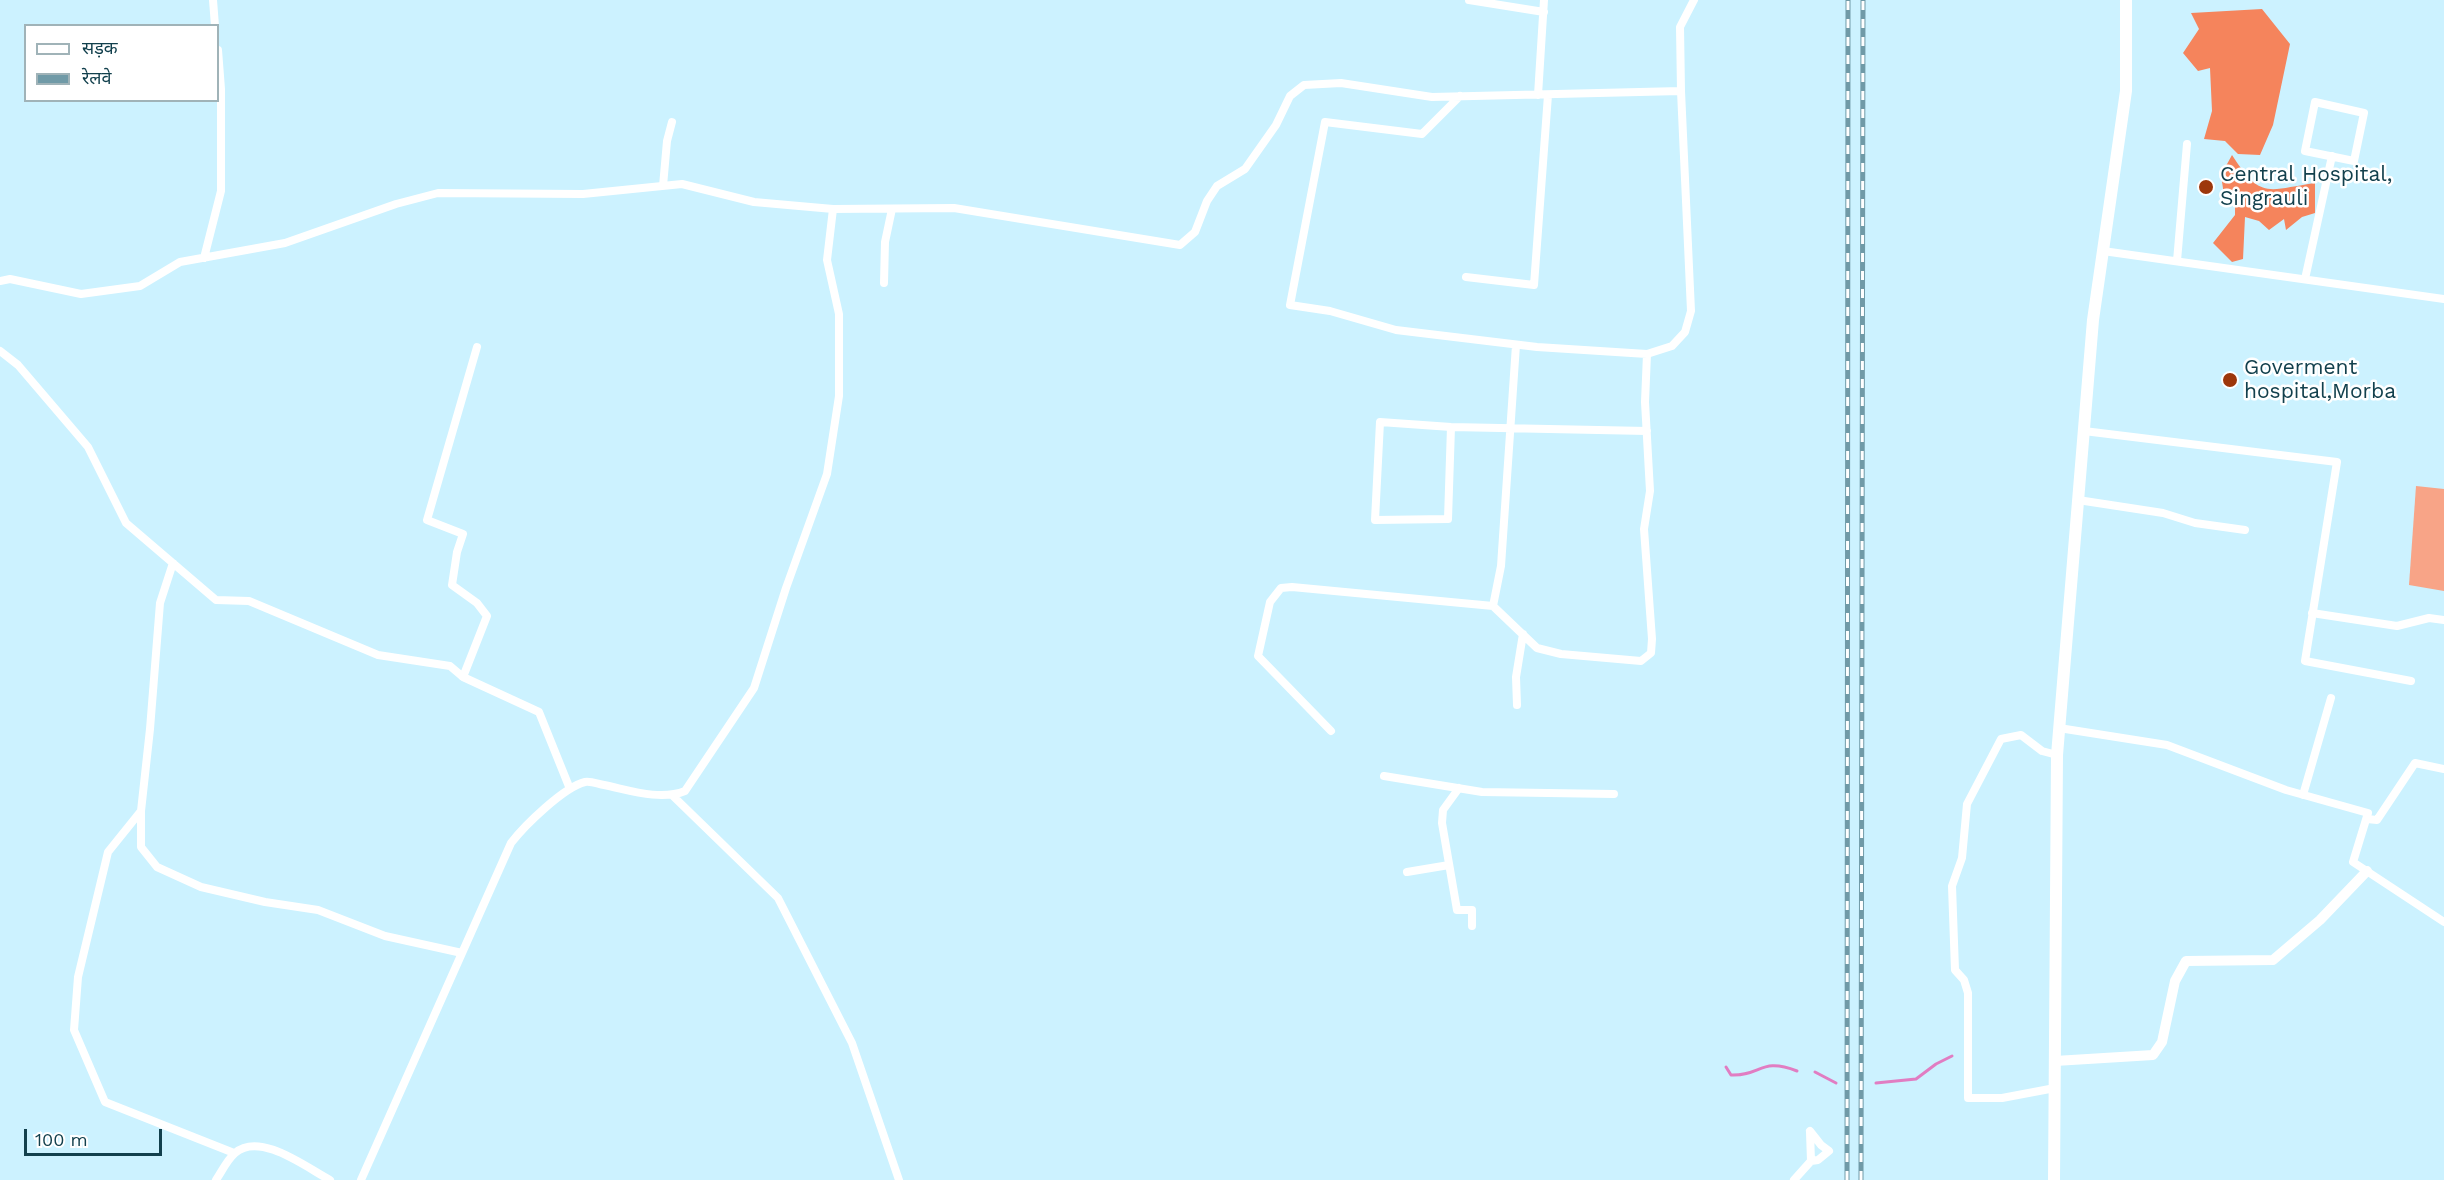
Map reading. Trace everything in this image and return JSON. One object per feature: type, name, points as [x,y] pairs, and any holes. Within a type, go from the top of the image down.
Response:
[{"type":"main road","points":[[2054,1180],[2057,755],[2093,320],[2126,91],[2126,0]]},
{"type":"street","points":[[213,0],[215,24]]},
{"type":"street","points":[[1469,0],[1544,12]]},
{"type":"street","points":[[1538,95],[1544,0]]},
{"type":"street","points":[[1460,96],[1422,134],[1325,122],[1290,305],[1330,311],[1396,330],[1516,345],[1647,354],[1672,346],[1685,332],[1691,312],[1680,27],[1694,0]]},
{"type":"street","points":[[204,258],[221,191],[219,63]]},
{"type":"street","points":[[0,280],[10,279],[81,294],[140,285],[180,262],[285,243],[396,204],[438,193],[583,194],[682,184],[754,202],[833,209],[954,208],[1180,245],[1195,232],[1207,201],[1217,186],[1245,169],[1276,125],[1290,96],[1304,85],[1341,83],[1432,97],[1681,91]]},
{"type":"street","points":[[1466,277],[1534,285],[1548,95]]},
{"type":"street","points":[[2315,102],[2364,113],[2354,161],[2332,156],[2305,151],[2315,102]]},
{"type":"street","points":[[663,186],[667,141],[672,122]]},
{"type":"street","points":[[2177,261],[2187,144]]},
{"type":"street","points":[[2305,279],[2332,156]]},
{"type":"street","points":[[361,1180],[511,843],[524,826],[570,789],[587,782],[673,796],[685,791],[754,688],[786,588],[827,474],[838,396],[839,314],[827,260],[833,209]]},
{"type":"street","points":[[884,283],[885,242],[892,209]]},
{"type":"street","points":[[2103,251],[2444,299]]},
{"type":"street","points":[[1493,606],[1501,566],[1516,345]]},
{"type":"street","points":[[463,676],[487,616],[477,603],[452,585],[457,552],[464,534],[427,520],[477,347]]},
{"type":"street","points":[[0,351],[18,365],[88,447],[126,523],[216,600],[249,601],[378,655],[450,666],[463,676],[538,712],[570,789]]},
{"type":"street","points":[[1331,731],[1258,656],[1270,602],[1281,588],[1292,587],[1493,606],[1538,648],[1561,654],[1641,661],[1651,653],[1644,529],[1650,491],[1645,402],[1647,354]]},
{"type":"street","points":[[1451,427],[1448,519],[1375,520],[1380,422],[1451,427],[1647,431]]},
{"type":"street","points":[[2084,430],[2337,462],[2305,661],[2411,681]]},
{"type":"street","points":[[2078,500],[2163,513],[2195,523],[2245,530]]},
{"type":"street","points":[[173,563],[160,603],[141,811],[141,847],[157,867],[192,883],[265,902],[318,910],[385,936],[462,953]]},
{"type":"street","points":[[2312,613],[2397,626],[2429,618],[2444,620]]},
{"type":"street","points":[[1517,705],[1516,677],[1523,634]]},
{"type":"street","points":[[2303,795],[2331,698]]},
{"type":"street","points":[[2059,728],[2167,745],[2303,795],[2368,813],[2353,862],[2444,922]]},
{"type":"street","points":[[2055,1088],[2002,1098],[1968,1098],[1968,993],[1964,980],[1955,970],[1951,902],[1952,886],[1962,858],[1967,804],[2001,739],[2021,735],[2042,751],[2057,755]]},
{"type":"street","points":[[2367,819],[2377,820],[2415,763],[2444,770]]},
{"type":"street","points":[[1384,776],[1482,792],[1614,794]]},
{"type":"street","points":[[1460,788],[1443,810],[1442,823],[1457,910],[1472,910],[1472,926]]},
{"type":"street","points":[[673,796],[778,898],[852,1043],[899,1180]]},
{"type":"street","points":[[141,811],[108,852],[78,977],[74,1030],[105,1102],[234,1153]]},
{"type":"street","points":[[1407,872],[1449,865]]},
{"type":"street","points":[[2055,1061],[2153,1055],[2162,1042],[2175,981],[2186,961],[2273,960],[2319,920],[2367,871]]},
{"type":"street","points":[[216,1180],[234,1153],[243,1147],[268,1146],[330,1180]]},
{"type":"street","points":[[1794,1180],[1811,1161]]},
{"type":"shaded area","points":[[2262,9],[2290,44],[2273,125],[2260,155],[2238,154],[2225,141],[2204,139],[2212,111],[2210,68],[2198,71],[2183,53],[2199,29],[2191,13]]},
{"type":"shaded area","points":[[2232,155],[2250,179],[2266,188],[2286,188],[2315,183],[2315,213],[2302,217],[2286,230],[2284,219],[2269,230],[2259,221],[2245,217],[2243,259],[2232,262],[2213,243],[2235,215],[2235,201],[2224,195],[2221,175]]},
{"type":"shaded area","points":[[2416,486],[2444,489],[2444,591],[2409,585]]},
{"type":"waterway","points":[[1876,1083],[1916,1079],[1936,1064],[1952,1056]]},
{"type":"waterway","points":[[1726,1067],[1731,1075],[1741,1075],[1768,1066],[1785,1067],[1797,1071]]},
{"type":"waterway","points":[[1815,1072],[1836,1083]]},
{"type":"railway","points":[[1847,1180],[1848,0]]},
{"type":"railway","points":[[1861,1180],[1863,0]]},
{"type":"place","name":"Central Hospital, Singrauli","points":[[2206,187]]},
{"type":"place","name":"Goverment hospital,Morba","points":[[2230,380]]}]
